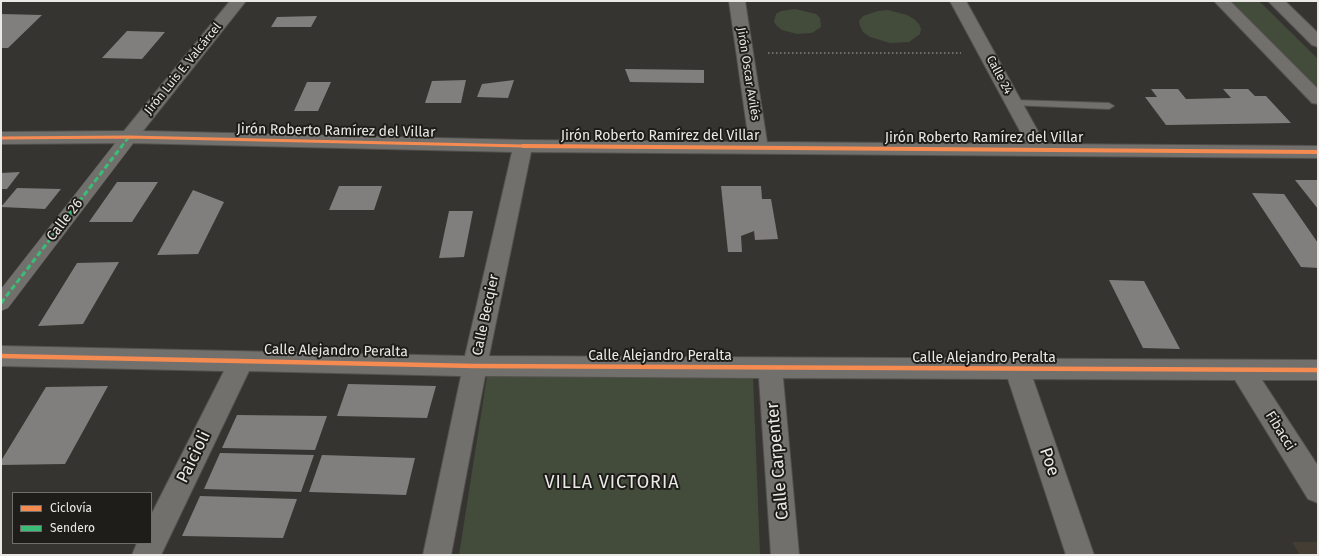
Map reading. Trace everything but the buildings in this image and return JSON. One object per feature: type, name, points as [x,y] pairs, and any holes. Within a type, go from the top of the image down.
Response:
[{"type":"street","name":"Jirón Luis E. Valcárcel","points":[[129,137],[238,1]]},
{"type":"street","name":"Jirón Oscar Avilés","points":[[737,1],[746,53],[759,148]]},
{"type":"street","name":"Calle 24","points":[[958,1],[1039,148]]},
{"type":"street","points":[[1222,1],[1318,99]]},
{"type":"street","points":[[1276,1],[1318,42]]},
{"type":"street","name":"Jirón Roberto Ramírez del Villar","points":[[1,138],[129,137],[523,146],[1039,148],[1318,152]]},
{"type":"street","name":"Calle 26","points":[[1,303],[129,137]]},
{"type":"street","name":"Calle Becqier","points":[[437,555],[475,366],[523,146]]},
{"type":"street","name":"Calle Alejandro Peralta","points":[[1,356],[475,366],[1017,370],[1318,370]]},
{"type":"street","name":"Paicioli","points":[[152,543],[242,360]]},
{"type":"street","name":"Calle Carpenter","points":[[770,368],[785,555]]},
{"type":"street","name":"Poe","points":[[1017,370],[1080,555]]},
{"type":"street","name":"Fibacci","points":[[1243,371],[1318,490]]},
{"type":"street","name":"Paicioli","points":[[146,555],[151,544]]},
{"type":"lane","points":[[1014,103],[1109,106]]},
{"type":"path","points":[[746,53],[987,52]]},
{"type":"shaded area","points":[[1292,542],[1318,542],[1318,555],[1300,555]]},
{"type":"green space","points":[[1230,1],[1259,1],[1318,59],[1318,88]]},
{"type":"green space","points":[[795,9],[816,14],[820,18],[821,27],[812,33],[797,34],[782,30],[777,26],[774,22],[776,14],[781,11]]},
{"type":"green space","points":[[888,10],[907,15],[914,19],[919,24],[921,29],[920,34],[909,42],[890,43],[870,37],[863,32],[859,21],[863,16],[878,11]]},
{"type":"green space","points":[[487,376],[753,378],[760,555],[459,555]]},
{"type":"marked path","points":[[1,303],[129,137]]},
{"type":"cycle path","points":[[1,138],[129,137],[523,146],[1318,152]]},
{"type":"cycle path","points":[[1,356],[475,366],[1318,370]]},
{"type":"district","name":"VILLA VICTORIA","points":[[612,483]]}]
